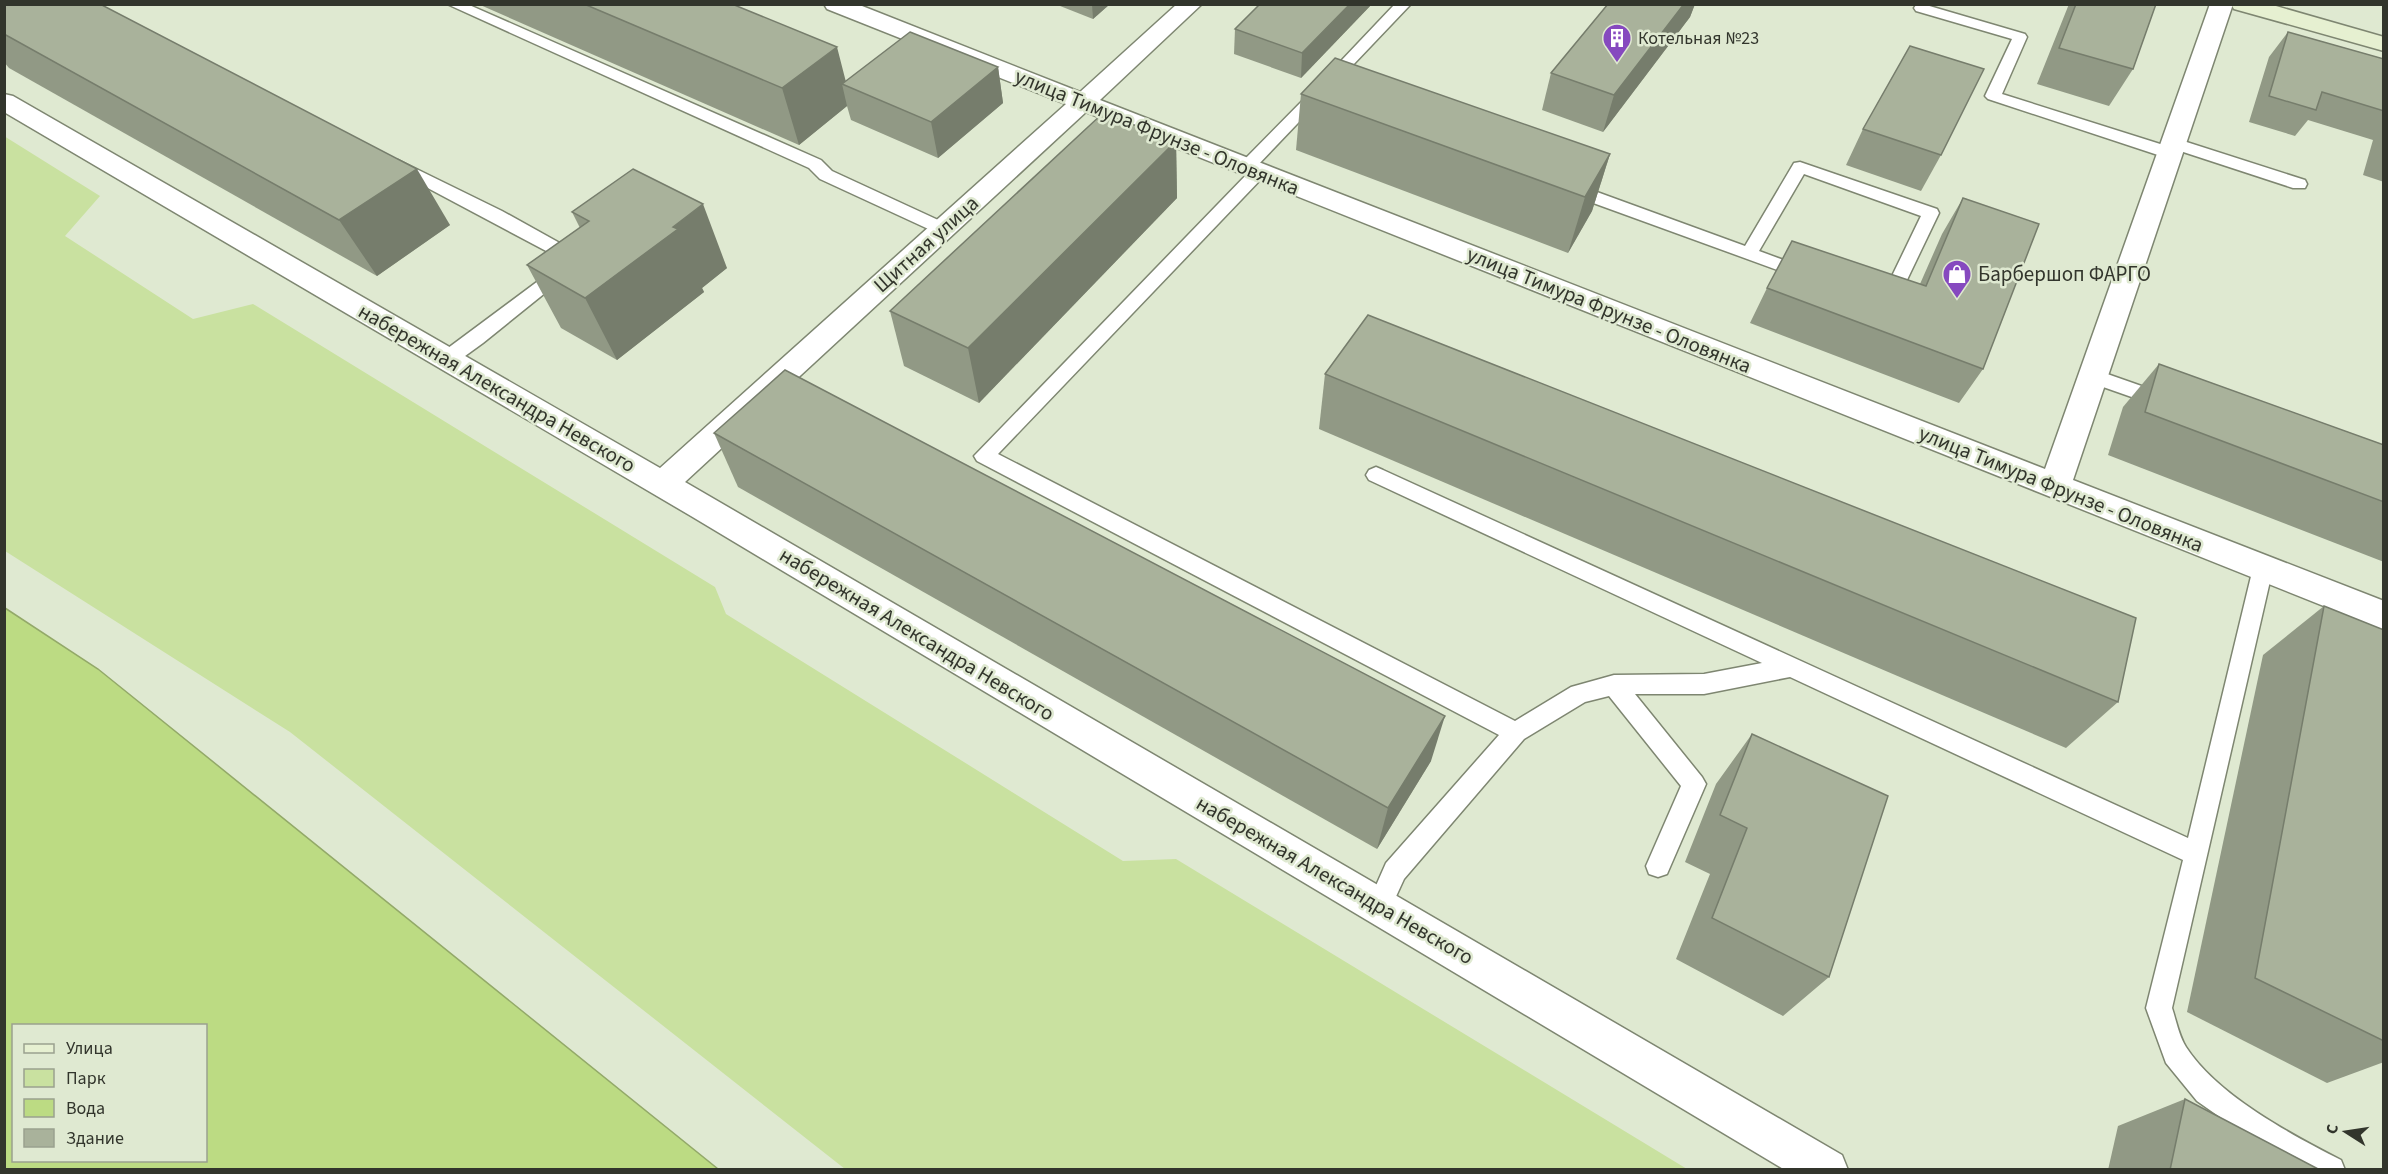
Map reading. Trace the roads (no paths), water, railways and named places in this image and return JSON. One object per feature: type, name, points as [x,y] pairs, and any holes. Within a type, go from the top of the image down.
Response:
[{"type":"main road","points":[[2242,4],[2384,44]]},
{"type":"street","name":"улица Тимура Фрунзе - Оловянка","points":[[835,4],[2384,616]]},
{"type":"street","name":"Щитная улица","points":[[662,484],[1191,4]]},
{"type":"street","points":[[2055,486],[2222,4]]},
{"type":"street","name":"набережная Александра Невского","points":[[4,101],[662,484],[1827,1170]]},
{"type":"lane","points":[[454,4],[815,164],[826,175],[943,229]]},
{"type":"lane","points":[[1404,4],[1316,95],[1253,170],[984,456],[1516,732]]},
{"type":"lane","points":[[1921,8],[2020,37],[1993,96],[2299,184]]},
{"type":"lane","points":[[1316,95],[1338,103]]},
{"type":"lane","points":[[381,157],[496,215],[577,260],[447,359]]},
{"type":"lane","points":[[1749,253],[1800,166],[1931,213],[1887,303],[1877,300]]},
{"type":"lane","points":[[1549,180],[1824,280]]},
{"type":"lane","points":[[2093,376],[2182,408]]},
{"type":"lane","points":[[1376,475],[2196,854]]},
{"type":"lane","points":[[2263,568],[2159,1008],[2175,1054],[2206,1092],[2287,1147],[2331,1170]]},
{"type":"lane","points":[[1378,906],[1395,871],[1516,732],[1579,694],[1614,685],[1704,684],[1791,667]]},
{"type":"lane","points":[[1614,685],[1694,784],[1658,866]]},
{"type":"water","points":[[5,608],[98,669],[718,1169],[5,1169]]},
{"type":"place","name":"Котельная №23","points":[[1617,64]]},
{"type":"place","name":"Барбершоп ФАРГО","points":[[1957,300]]}]
